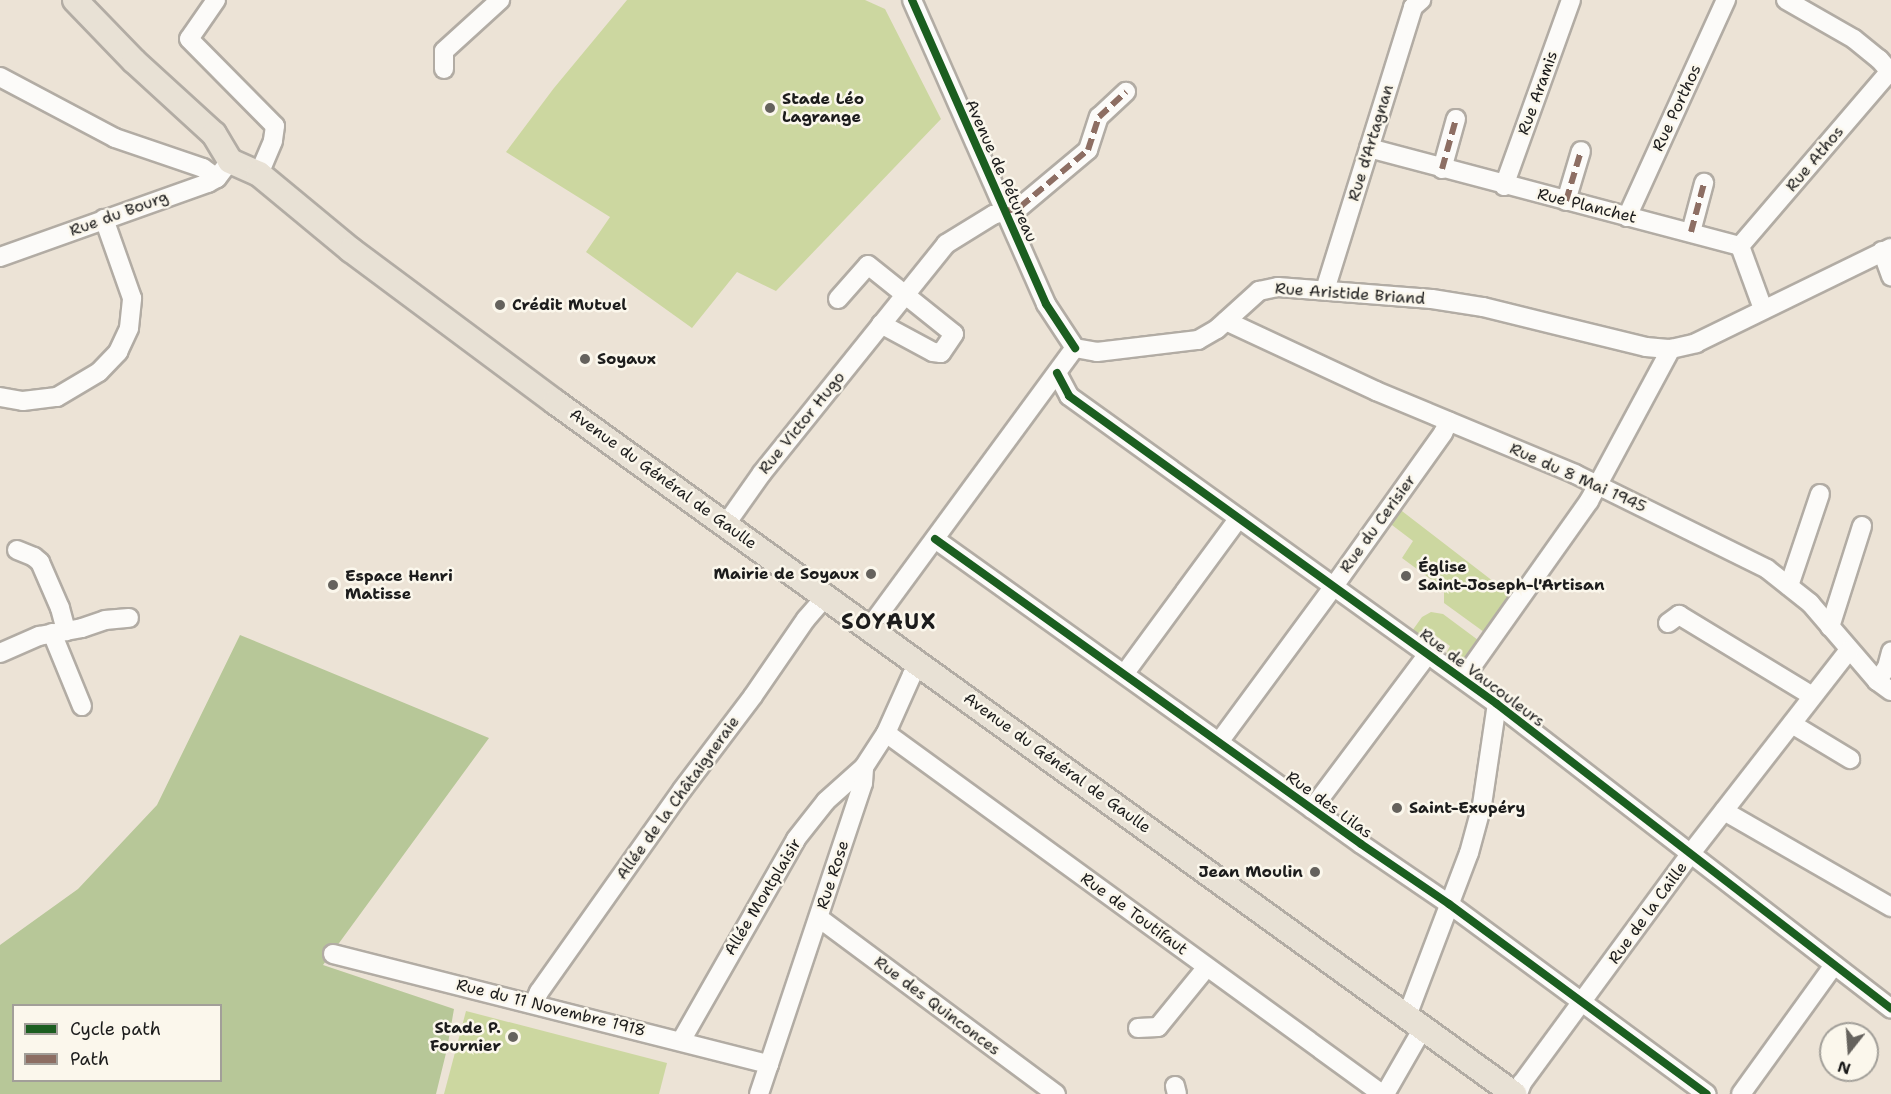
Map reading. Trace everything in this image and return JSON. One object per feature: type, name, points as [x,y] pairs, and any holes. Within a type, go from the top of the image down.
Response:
[{"type":"main road","points":[[75,0],[134,62],[214,134],[224,170]]},
{"type":"main road","name":"Avenue du Général de Gaulle","points":[[224,170],[259,174],[351,250],[506,366],[1516,1094]]},
{"type":"street","points":[[216,0],[189,39],[275,126],[273,141],[259,174]]},
{"type":"street","points":[[444,69],[444,51],[500,0]]},
{"type":"street","name":"Avenue de Pétureau","points":[[912,0],[1003,212],[1046,304],[1075,348]]},
{"type":"street","name":"Rue d'Artagnan","points":[[1325,290],[1413,7],[1421,0]]},
{"type":"street","name":"Rue Aramis","points":[[1504,186],[1571,0]]},
{"type":"street","name":"Rue Porthos","points":[[1628,217],[1726,0]]},
{"type":"street","points":[[1786,0],[1854,39],[1890,72]]},
{"type":"street","name":"Rue Athos","points":[[1740,246],[1890,72]]},
{"type":"street","points":[[0,77],[115,138],[203,168],[224,170]]},
{"type":"street","name":"Rue Victor Hugo","points":[[726,524],[762,473],[904,293],[946,244],[966,229],[1020,207],[1088,150],[1099,117],[1126,93]]},
{"type":"street","points":[[1442,170],[1456,119]]},
{"type":"street","name":"Rue Planchet","points":[[1370,148],[1442,170],[1740,246]]},
{"type":"street","points":[[1566,201],[1581,151]]},
{"type":"street","name":"Rue du Bourg","points":[[0,256],[104,219],[224,170]]},
{"type":"street","points":[[1691,232],[1704,183]]},
{"type":"street","points":[[0,397],[23,401],[57,397],[99,372],[118,352],[129,328],[132,298],[104,219]]},
{"type":"street","points":[[1740,246],[1763,309]]},
{"type":"street","points":[[1886,250],[1891,276]]},
{"type":"street","name":"Rue Aristide Briand","points":[[1075,348],[1097,352],[1198,340],[1209,336],[1259,291],[1278,287],[1432,299],[1483,307],[1646,347],[1671,349],[1696,343],[1886,250]]},
{"type":"street","points":[[838,299],[868,265],[954,334],[941,353],[933,352],[881,324]]},
{"type":"street","name":"Rue du 8 Mai 1945","points":[[1226,321],[1376,391],[1449,420],[1689,528],[1767,569],[1790,586],[1884,686]]},
{"type":"street","points":[[869,628],[1075,348]]},
{"type":"street","points":[[1463,679],[1598,487],[1671,349]]},
{"type":"street","name":"Rue de Vaucouleurs","points":[[1057,373],[1069,396],[1497,704],[1891,1009]]},
{"type":"street","name":"Rue du Cerisier","points":[[1219,742],[1334,586],[1443,433],[1449,420]]},
{"type":"street","points":[[1790,586],[1820,494]]},
{"type":"street","points":[[1125,673],[1239,518]]},
{"type":"street","points":[[1830,627],[1862,526]]},
{"type":"street","name":"Rue des Lilas","points":[[935,539],[1312,809],[1449,904],[1707,1094]]},
{"type":"street","points":[[17,550],[40,562],[60,609],[59,632],[82,706]]},
{"type":"street","name":"Allée de la Châtaigneraie","points":[[534,1003],[538,992],[753,696],[806,619],[826,596]]},
{"type":"street","points":[[1668,623],[1678,615],[1812,696]]},
{"type":"street","points":[[0,652],[39,636],[105,620],[129,618]]},
{"type":"street","name":"Rue de la Caille","points":[[1516,1094],[1691,853],[1849,650]]},
{"type":"street","points":[[1884,686],[1891,652]]},
{"type":"street","points":[[1312,809],[1428,654]]},
{"type":"street","name":"Rue Rose","points":[[759,1094],[863,783],[864,767],[886,733],[912,675],[921,664]]},
{"type":"street","points":[[1383,1094],[1415,1022],[1449,904],[1468,854],[1482,805],[1497,704]]},
{"type":"street","points":[[1792,724],[1850,759]]},
{"type":"street","name":"Rue de Toutifaut","points":[[886,733],[1383,1094]]},
{"type":"street","name":"Allée Montplaisir","points":[[681,1041],[796,838],[826,801],[864,767]]},
{"type":"street","points":[[1724,811],[1891,907]]},
{"type":"street","name":"Rue des Quinconces","points":[[819,918],[1056,1094]]},
{"type":"street","name":"Rue du 11 Novembre 1918","points":[[333,954],[769,1064]]},
{"type":"street","points":[[1741,1094],[1834,965]]},
{"type":"street","points":[[1138,1028],[1158,1027],[1207,967]]},
{"type":"green space","points":[[627,0],[865,0],[885,9],[941,119],[776,291],[737,272],[692,328],[586,252],[610,217],[506,152],[554,88]]},
{"type":"green space","points":[[1398,508],[1511,595],[1484,632],[1444,603],[1444,589],[1402,558],[1413,541],[1388,522]]},
{"type":"green space","points":[[1431,612],[1443,614],[1478,640],[1463,662],[1455,664],[1444,657],[1450,646],[1429,631],[1423,639],[1412,631],[1422,617]]},
{"type":"green space","points":[[240,635],[489,738],[323,965],[454,1009],[436,1094],[0,1094],[0,945],[78,889],[157,805]]},
{"type":"green space","name":"Stade P. Fournier","points":[[466,1011],[667,1063],[659,1094],[444,1094]]},
{"type":"marked path","points":[[1003,212],[1020,207],[1088,150],[1099,117],[1126,92]]},
{"type":"marked path","points":[[1442,169],[1456,119]]},
{"type":"marked path","points":[[1566,201],[1581,151]]},
{"type":"marked path","points":[[1691,232],[1704,183]]},
{"type":"cycle path","points":[[912,0],[1046,304],[1075,348]]},
{"type":"cycle path","points":[[1057,373],[1069,396],[1497,704],[1891,1009]]},
{"type":"cycle path","points":[[935,539],[1361,844],[1449,904],[1707,1094]]},
{"type":"place","name":"Stade Léo Lagrange","points":[[770,108]]},
{"type":"place","name":"Crédit Mutuel","points":[[500,305]]},
{"type":"place","name":"Soyaux","points":[[585,359]]},
{"type":"place","name":"Mairie de Soyaux","points":[[871,574]]},
{"type":"place","name":"Église Saint-Joseph-l'Artisan","points":[[1406,576]]},
{"type":"place","name":"Espace Henri Matisse","points":[[333,585]]},
{"type":"place","name":"Saint-Exupéry","points":[[1397,808]]},
{"type":"place","name":"Jean Moulin","points":[[1315,872]]},
{"type":"place","name":"Stade P. Fournier","points":[[513,1037]]},
{"type":"district","name":"SOYAUX","points":[[889,622]]}]
